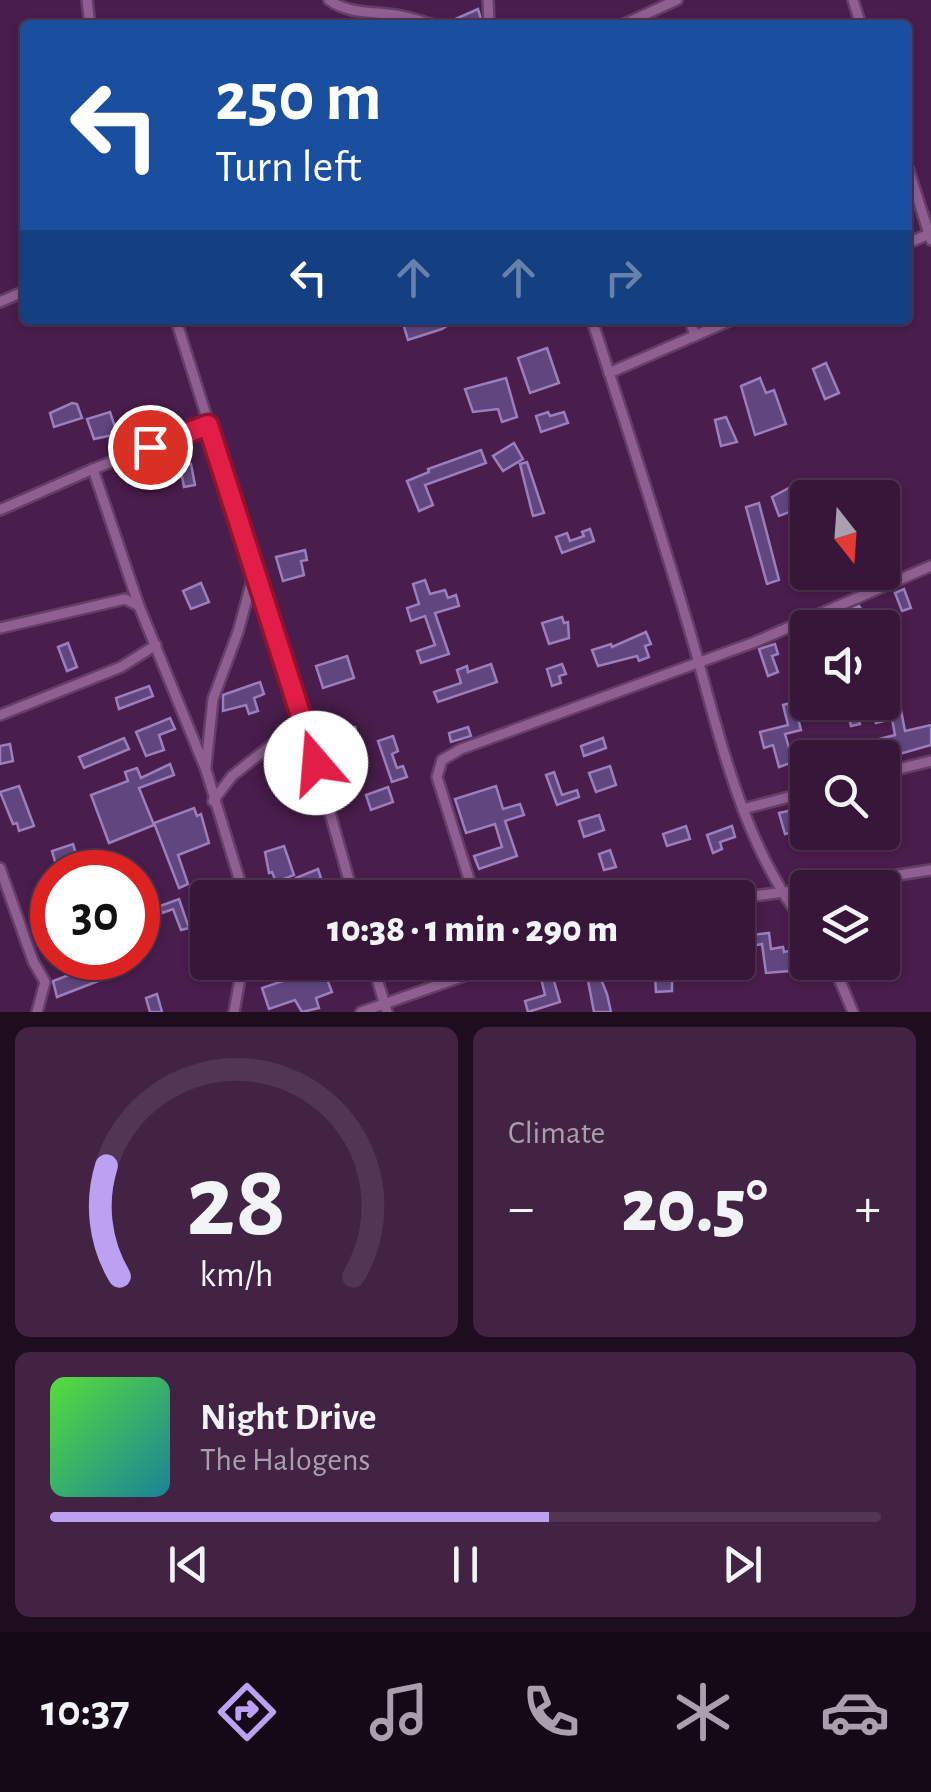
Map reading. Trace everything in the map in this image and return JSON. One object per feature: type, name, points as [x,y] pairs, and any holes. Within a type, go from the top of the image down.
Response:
[{"type":"street","points":[[328,0],[362,12],[416,20]]},
{"type":"street","points":[[633,20],[677,0]]},
{"type":"street","points":[[912,181],[930,237]]},
{"type":"street","points":[[178,325],[349,880]]},
{"type":"street","points":[[594,325],[743,809],[761,857],[790,903]]},
{"type":"street","points":[[692,325],[695,336]]},
{"type":"street","points":[[609,373],[720,325]]},
{"type":"street","points":[[0,510],[208,425]]},
{"type":"street","points":[[93,469],[139,606],[206,770],[239,880]]},
{"type":"street","points":[[469,880],[437,776],[442,760],[755,642],[931,566]]},
{"type":"street","points":[[206,770],[213,699],[238,632],[254,570]]},
{"type":"street","points":[[3,625],[125,598],[139,606]]},
{"type":"street","points":[[0,715],[121,667],[156,645]]},
{"type":"street","points":[[213,801],[232,776],[302,721]]},
{"type":"street","points":[[900,769],[931,761]]},
{"type":"street","points":[[743,809],[790,797]]},
{"type":"street","points":[[0,868],[32,961],[46,982],[36,1012]]},
{"type":"street","points":[[900,875],[931,870]]},
{"type":"street","points":[[755,896],[790,891]]},
{"type":"street","points":[[234,1012],[240,980]]},
{"type":"street","points":[[377,980],[385,1007]]},
{"type":"street","points":[[361,1012],[456,980]]},
{"type":"street","points":[[840,980],[853,1012]]},
{"type":"building","points":[[478,9],[481,19],[479,20],[453,20]]},
{"type":"building","points":[[404,325],[448,325],[442,329],[408,340]]},
{"type":"building","points":[[547,348],[559,383],[530,393],[518,358]]},
{"type":"building","points":[[826,363],[839,393],[825,399],[813,369]]},
{"type":"building","points":[[506,378],[517,417],[502,422],[498,409],[473,412],[465,389]]},
{"type":"building","points":[[760,378],[766,393],[774,390],[786,424],[755,435],[741,386]]},
{"type":"building","points":[[77,404],[82,418],[54,427],[50,413]]},
{"type":"building","points":[[110,412],[116,430],[113,435],[94,439],[87,419]]},
{"type":"building","points":[[548,412],[550,416],[564,412],[568,423],[541,432],[536,416]]},
{"type":"building","points":[[726,417],[737,442],[721,446],[715,420]]},
{"type":"building","points":[[514,443],[523,459],[503,471],[493,456]]},
{"type":"building","points":[[481,450],[486,463],[425,485],[433,505],[419,511],[407,481]]},
{"type":"building","points":[[527,462],[544,513],[533,516],[520,464]]},
{"type":"building","points":[[191,464],[195,485],[184,487],[180,466]]},
{"type":"building","points":[[790,487],[790,512],[779,516],[772,497]]},
{"type":"building","points":[[759,503],[779,580],[767,584],[746,507]]},
{"type":"building","points":[[590,529],[594,541],[562,553],[556,537],[567,533],[570,541]]},
{"type":"building","points":[[305,550],[307,560],[301,561],[304,575],[283,581],[276,557]]},
{"type":"building","points":[[425,580],[430,594],[445,590],[448,598],[456,595],[459,606],[435,613],[449,654],[421,663],[417,651],[435,645],[425,616],[411,621],[407,608],[419,604],[413,584]]},
{"type":"building","points":[[201,583],[209,602],[191,609],[183,591]]},
{"type":"building","points":[[904,589],[911,608],[902,611],[895,593]]},
{"type":"building","points":[[562,617],[564,623],[568,622],[569,638],[549,644],[542,623]]},
{"type":"building","points":[[646,632],[651,644],[645,646],[649,657],[639,661],[637,656],[598,666],[592,650],[611,644],[612,647]]},
{"type":"building","points":[[68,643],[77,667],[67,671],[58,647]]},
{"type":"building","points":[[775,644],[778,654],[772,656],[778,672],[768,676],[759,649]]},
{"type":"building","points":[[347,656],[354,678],[323,688],[316,666]]},
{"type":"building","points":[[491,664],[497,682],[438,702],[434,692],[461,683],[457,670],[467,666],[468,672]]},
{"type":"building","points":[[562,664],[566,674],[559,676],[561,683],[552,686],[547,669]]},
{"type":"building","points":[[260,682],[264,694],[254,698],[258,711],[249,714],[246,705],[223,711],[223,695]]},
{"type":"building","points":[[149,686],[153,696],[119,709],[116,698]]},
{"type":"building","points":[[790,703],[790,720],[798,720],[801,730],[785,734],[790,763],[779,767],[773,745],[764,748],[760,732],[788,725],[783,705]]},
{"type":"building","points":[[900,705],[905,731],[931,725],[931,745],[900,754],[900,740],[876,740],[895,735],[892,720],[900,720]]},
{"type":"building","points":[[170,718],[175,729],[159,735],[164,750],[146,756],[136,732]]},
{"type":"building","points":[[342,724],[344,730],[355,727],[357,735],[334,745],[329,728]]},
{"type":"building","points":[[468,727],[471,736],[451,742],[449,733]]},
{"type":"building","points":[[393,736],[398,751],[392,754],[397,768],[403,766],[407,777],[392,782],[378,741]]},
{"type":"building","points":[[124,738],[129,749],[84,768],[79,757]]},
{"type":"building","points":[[603,738],[606,748],[584,756],[581,746]]},
{"type":"building","points":[[10,744],[13,761],[0,764],[0,746]]},
{"type":"building","points":[[170,764],[174,775],[139,788],[154,825],[109,843],[91,795],[128,781],[125,772],[137,768],[141,778]]},
{"type":"building","points":[[610,766],[616,785],[596,792],[589,773]]},
{"type":"building","points":[[554,772],[562,795],[577,790],[579,797],[557,805],[546,775]]},
{"type":"building","points":[[19,786],[34,826],[19,831],[0,792]]},
{"type":"building","points":[[496,786],[503,809],[520,804],[524,815],[505,821],[517,856],[479,869],[474,856],[502,847],[495,824],[466,833],[455,799]]},
{"type":"building","points":[[388,787],[393,802],[371,810],[366,795]]},
{"type":"building","points":[[194,808],[197,816],[201,814],[209,843],[178,855],[188,884],[179,888],[154,823]]},
{"type":"building","points":[[790,811],[790,833],[785,834],[779,813]]},
{"type":"building","points":[[599,815],[604,830],[584,837],[579,821]]},
{"type":"building","points":[[686,826],[690,839],[667,846],[663,834]]},
{"type":"building","points":[[732,826],[735,837],[720,842],[722,849],[713,853],[707,835]]},
{"type":"building","points":[[284,846],[294,875],[275,880],[269,873],[265,852]]},
{"type":"building","points":[[610,850],[616,867],[604,870],[599,854]]},
{"type":"building","points":[[318,869],[321,878],[297,880]]},
{"type":"building","points":[[179,899],[189,928],[181,930],[173,909],[162,913],[160,906]]},
{"type":"building","points":[[769,933],[771,949],[783,947],[784,952],[790,951],[790,971],[766,973],[762,944],[755,945],[755,935]]},
{"type":"building","points":[[56,980],[101,980],[57,997]]},
{"type":"building","points":[[286,980],[327,980],[332,992],[316,998],[319,1008],[302,1012],[295,1000],[269,1009],[262,988]]},
{"type":"building","points":[[541,980],[554,980],[560,1002],[528,1012],[525,1001],[545,995]]},
{"type":"building","points":[[588,980],[601,980],[611,1012],[594,1012]]},
{"type":"building","points":[[655,980],[672,980],[672,991],[656,992]]},
{"type":"building","points":[[157,994],[162,1012],[150,1012],[146,998]]},
{"type":"route","points":[[150,447],[208,425],[316,763]]}]
